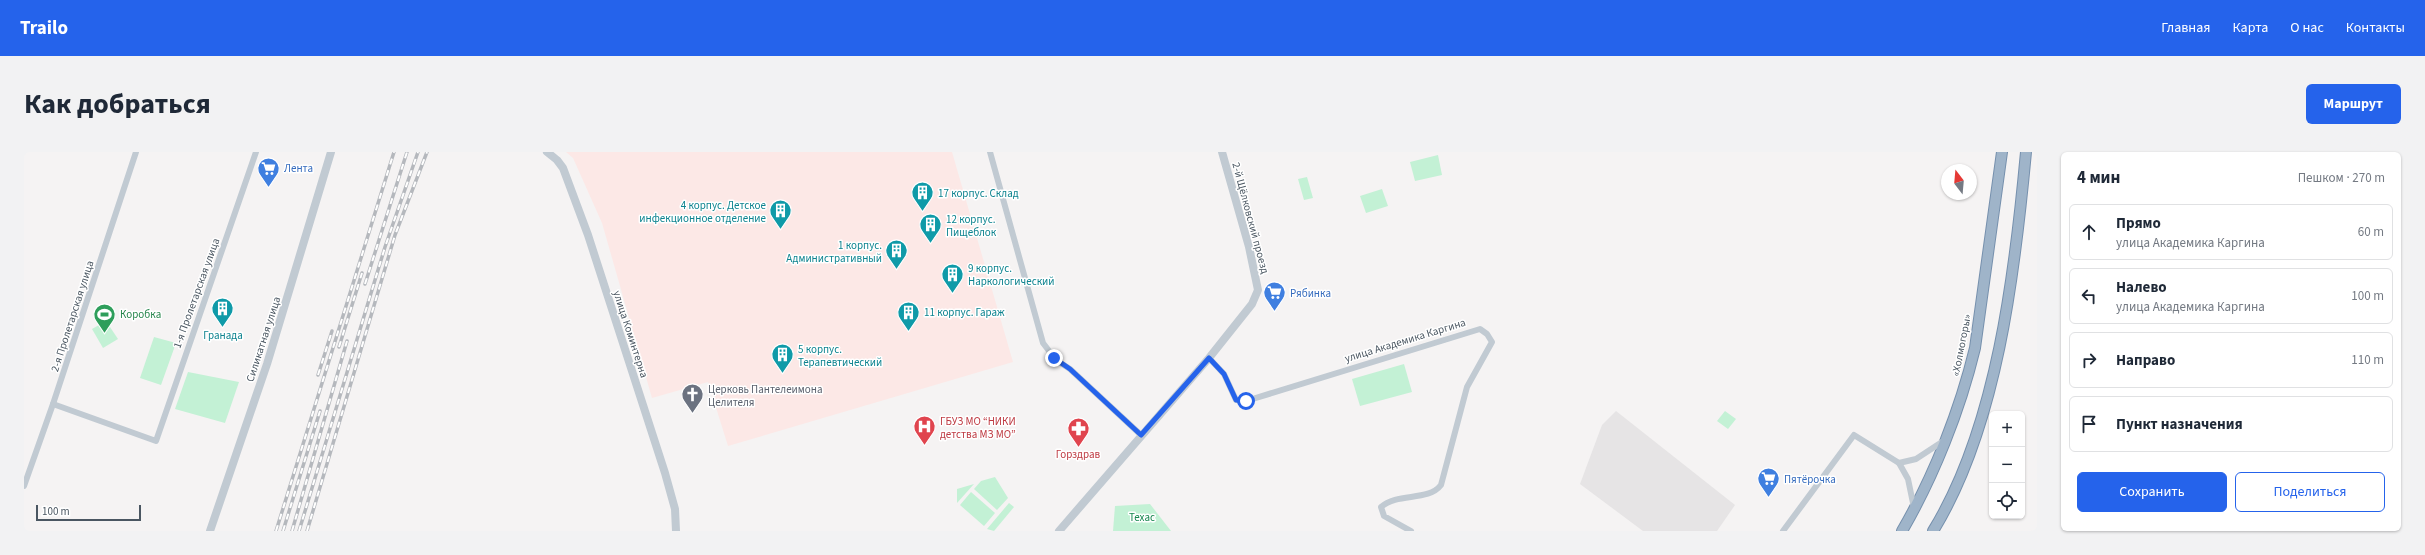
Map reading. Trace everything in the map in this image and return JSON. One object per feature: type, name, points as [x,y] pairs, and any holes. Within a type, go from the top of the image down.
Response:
[{"type":"highway","name":"«Холмогоры»","points":[[1902,531],[1946,439],[1968,378],[1975,348],[2002,152]]},
{"type":"highway","points":[[1933,531],[1953,494],[1967,457],[1994,369],[2010,287],[2026,152]]},
{"type":"street","name":"2-я Пролетарская улица","points":[[24,486],[53,404],[136,152]]},
{"type":"street","name":"1-я Пролетарская улица","points":[[53,404],[156,441],[256,152]]},
{"type":"street","name":"Силикатная улица","points":[[210,531],[269,357],[331,152]]},
{"type":"street","name":"улица Коминтерна","points":[[547,152],[558,160],[563,168],[588,235],[665,473],[675,509],[676,531]]},
{"type":"street","points":[[990,152],[1043,343],[1056,360],[1070,369],[1141,435]]},
{"type":"street","name":"2-й Щёлковский проезд","points":[[1209,358],[1252,304],[1258,290],[1249,248],[1222,152]]},
{"type":"street","name":"улица Академика Каргина","points":[[1209,358],[1224,374],[1236,400],[1246,401],[1480,329],[1487,334],[1492,342],[1467,386],[1441,485],[1432,492],[1389,502],[1382,507],[1384,516],[1411,531]]},
{"type":"street","points":[[1059,531],[1209,358]]},
{"type":"street","points":[[1783,531],[1854,435],[1899,463],[1908,479],[1914,508]]},
{"type":"street","points":[[1899,463],[1916,459],[1946,439]]},
{"type":"shaded area","points":[[566,152],[952,152],[1013,362],[728,446],[708,382],[652,398],[602,223],[573,158]]},
{"type":"shaded area","points":[[1616,411],[1735,505],[1717,531],[1643,531],[1580,484],[1602,425]]},
{"type":"green space","points":[[1438,155],[1442,175],[1415,181],[1410,162]]},
{"type":"green space","points":[[1307,177],[1313,198],[1304,200],[1298,179]]},
{"type":"green space","points":[[1382,189],[1388,206],[1366,213],[1360,196]]},
{"type":"green space","name":"Коробка","points":[[106,321],[118,339],[103,348],[92,329]]},
{"type":"green space","points":[[154,337],[176,343],[161,385],[140,378]]},
{"type":"green space","points":[[1404,364],[1412,392],[1360,406],[1352,379]]},
{"type":"green space","points":[[188,372],[239,382],[225,423],[175,409]]},
{"type":"green space","points":[[1725,411],[1736,419],[1728,429],[1717,421]]},
{"type":"green space","points":[[995,477],[1008,498],[997,510],[974,489],[981,481]]},
{"type":"green space","points":[[974,484],[957,503],[957,489]]},
{"type":"green space","points":[[971,492],[995,513],[984,526],[960,505]]},
{"type":"green space","points":[[1009,503],[1014,507],[994,531],[987,529]]},
{"type":"green space","name":"Техас","points":[[1150,504],[1171,531],[1113,531],[1115,506]]},
{"type":"railway","points":[[276,531],[394,152]]},
{"type":"railway","points":[[365,284],[407,152]]},
{"type":"railway","points":[[299,531],[385,247],[418,152]]},
{"type":"railway","points":[[307,531],[395,235],[427,152]]},
{"type":"railway","points":[[339,347],[362,273]]},
{"type":"railway","points":[[318,375],[332,331]]},
{"type":"railway","points":[[292,531],[347,341]]},
{"type":"railway","points":[[283,531],[320,411]]},
{"type":"place","name":"Лента","points":[[268,188]]},
{"type":"place","name":"17 корпус. Склад","points":[[922,212]]},
{"type":"place","name":"4 корпус. Детское инфекционное отделение","points":[[781,230]]},
{"type":"place","name":"12 корпус. Пищеблок","points":[[931,244]]},
{"type":"place","name":"1 корпус. Административный","points":[[897,270]]},
{"type":"place","name":"9 корпус. Наркологический","points":[[952,294]]},
{"type":"place","name":"Рябинка","points":[[1275,312]]},
{"type":"place","name":"Гранада","points":[[223,328]]},
{"type":"place","name":"11 корпус. Гараж","points":[[909,332]]},
{"type":"place","name":"Коробка","points":[[105,334]]},
{"type":"place","name":"5 корпус. Терапевтический","points":[[782,374]]},
{"type":"place","name":"Церковь Пантелеимона Целителя","points":[[692,414]]},
{"type":"place","name":"ГБУЗ МО “НИКИ детства МЗ МО”","points":[[925,446]]},
{"type":"place","name":"Горздрав","points":[[1078,448]]},
{"type":"place","name":"Пятёрочка","points":[[1768,498]]},
{"type":"route","points":[[1054,358],[1070,369],[1141,435],[1209,358],[1224,374],[1236,400],[1246,401]]}]
